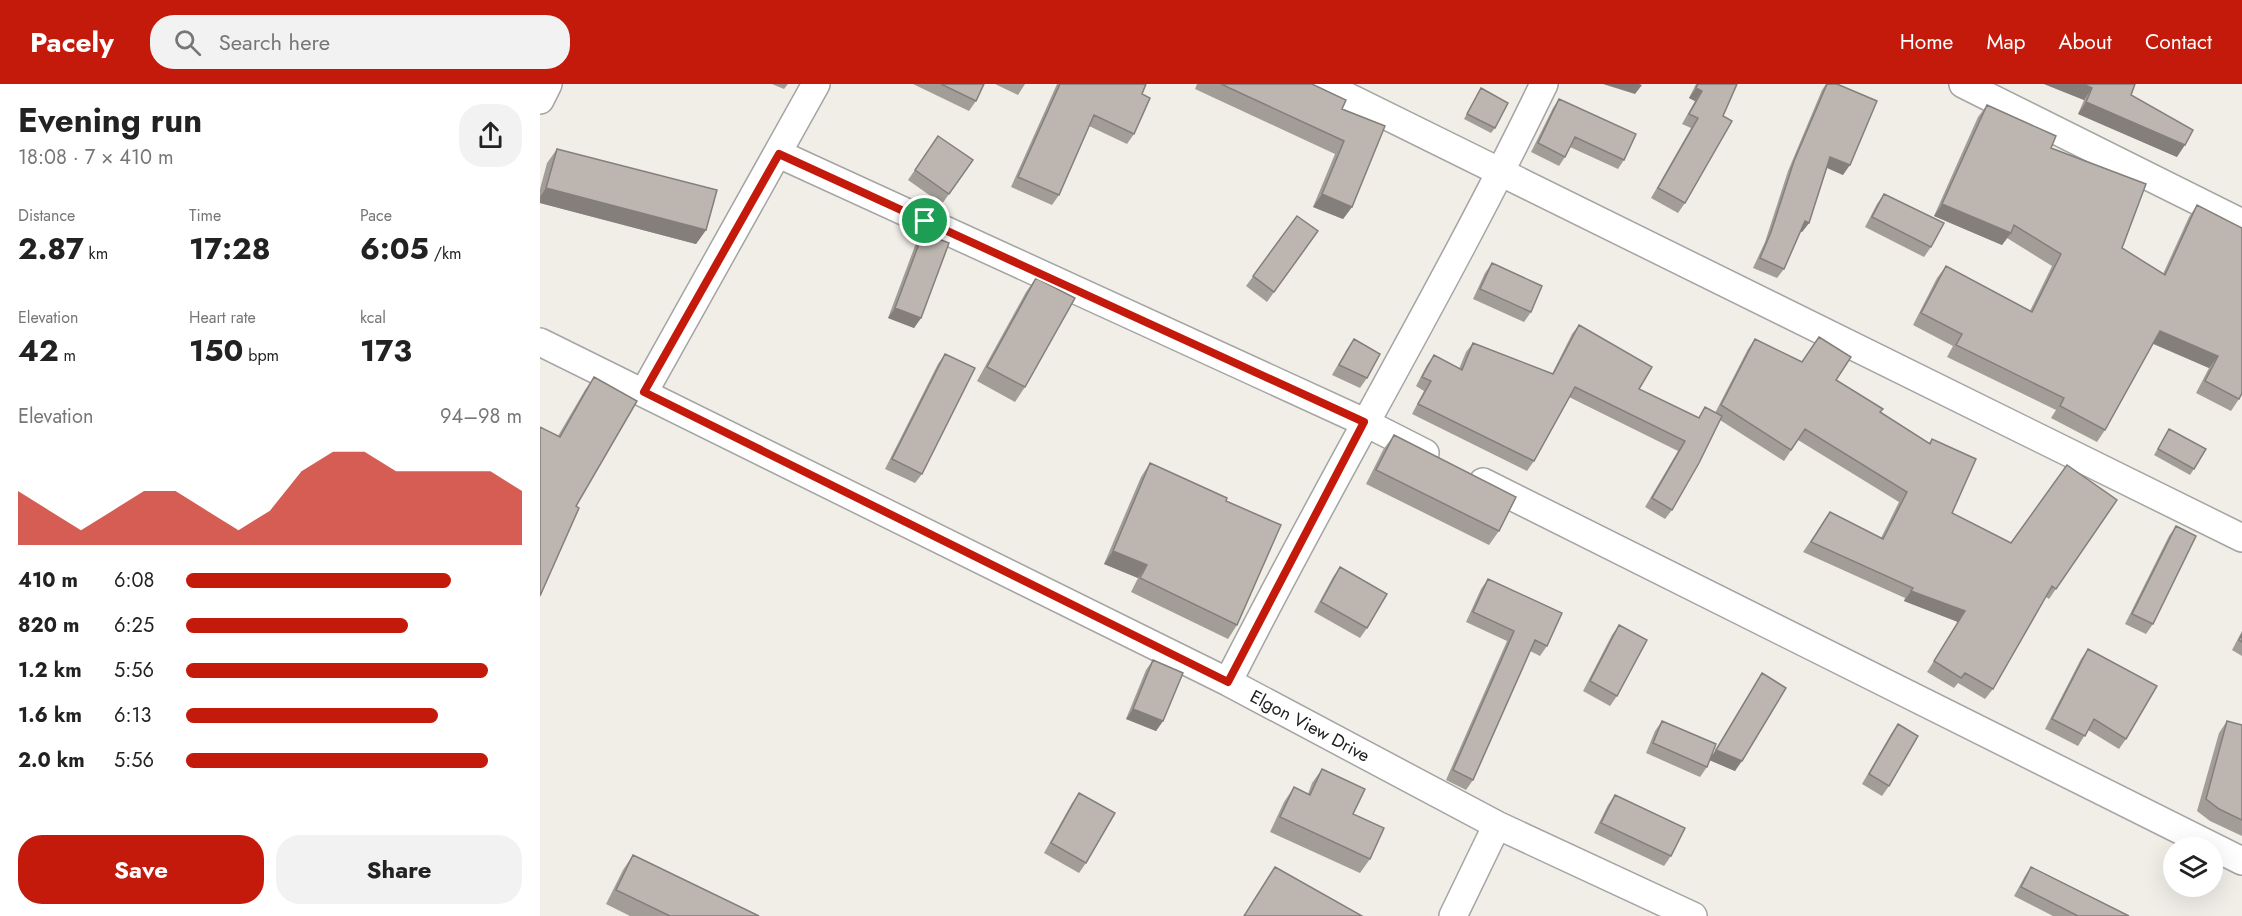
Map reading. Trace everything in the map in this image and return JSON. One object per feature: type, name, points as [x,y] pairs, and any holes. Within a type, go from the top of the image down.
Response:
[{"type":"street","points":[[540,100],[548,84]]},
{"type":"street","points":[[644,392],[779,154],[816,84]]},
{"type":"street","points":[[1322,84],[2242,538]]},
{"type":"street","points":[[1228,682],[1364,422],[1502,171],[1544,84]]},
{"type":"street","points":[[1963,84],[2242,223]]},
{"type":"street","points":[[779,154],[1364,422],[2242,861]]},
{"type":"street","name":"Elgon View Drive","points":[[540,342],[1228,682],[1497,825],[1694,916]]},
{"type":"street","points":[[1453,916],[1497,825]]},
{"type":"building","points":[[941,84],[984,84],[976,101]]},
{"type":"building","points":[[1060,84],[1146,84],[1142,94],[1150,98],[1134,134],[1094,115],[1059,195],[1018,177]]},
{"type":"building","points":[[1221,84],[1312,84],[1346,100],[1342,109],[1385,126],[1352,207],[1322,194],[1344,141]]},
{"type":"building","points":[[1698,84],[1737,84],[1723,116],[1732,121],[1685,203],[1658,188],[1698,118],[1689,114],[1702,91],[1696,88]]},
{"type":"building","points":[[1827,84],[1837,84],[1877,101],[1850,165],[1830,157],[1809,223],[1805,221],[1784,269],[1760,258],[1794,161]]},
{"type":"building","points":[[2083,84],[2135,84],[2131,95],[2193,130],[2185,145],[2086,102],[2092,88]]},
{"type":"building","points":[[1481,88],[1508,103],[1495,128],[1467,114]]},
{"type":"building","points":[[1559,99],[1636,134],[1624,160],[1575,137],[1565,157],[1538,143]]},
{"type":"building","points":[[1987,105],[2056,136],[2051,148],[2146,184],[2122,248],[2165,275],[2197,205],[2242,228],[2242,393],[2239,399],[2205,381],[2218,356],[2160,331],[2105,430],[2060,406],[2064,398],[1956,345],[1962,334],[1921,313],[1946,266],[2032,312],[2061,254],[2014,225],[2011,233],[1942,204]]},
{"type":"building","points":[[938,136],[973,160],[949,194],[915,170]]},
{"type":"building","points":[[557,149],[717,190],[706,230],[546,188]]},
{"type":"building","points":[[1884,194],[1944,223],[1931,247],[1872,217]]},
{"type":"building","points":[[1297,216],[1318,231],[1274,292],[1253,276]]},
{"type":"building","points":[[923,233],[949,243],[921,318],[895,308]]},
{"type":"building","points":[[1492,263],[1542,286],[1531,312],[1480,289]]},
{"type":"building","points":[[1036,278],[1075,298],[1025,387],[987,367]]},
{"type":"building","points":[[1579,325],[1652,367],[1639,389],[1699,418],[1705,407],[1722,416],[1672,510],[1652,498],[1685,441],[1575,387],[1534,461],[1418,404],[1431,381],[1422,377],[1434,355],[1462,370],[1473,343],[1553,374]]},
{"type":"building","points":[[1819,337],[1851,357],[1836,380],[1883,409],[1880,412],[1930,444],[1932,439],[1976,459],[1952,513],[2011,543],[2067,465],[2117,500],[2056,589],[2052,586],[1993,689],[1965,673],[1961,678],[1934,661],[1965,611],[1911,591],[1913,588],[1811,542],[1830,512],[1883,539],[1907,492],[1805,429],[1791,450],[1721,405],[1755,339],[1802,362]]},
{"type":"building","points":[[1354,339],[1380,354],[1367,378],[1339,365]]},
{"type":"building","points":[[945,354],[975,368],[922,474],[892,459]]},
{"type":"building","points":[[594,377],[637,401],[576,506],[579,508],[540,596],[540,427],[560,437]]},
{"type":"building","points":[[2169,429],[2206,449],[2194,469],[2158,449]]},
{"type":"building","points":[[1394,435],[1516,497],[1499,531],[1376,470]]},
{"type":"building","points":[[1150,463],[1227,498],[1226,501],[1281,525],[1237,625],[1140,578],[1147,565],[1113,551]]},
{"type":"building","points":[[2176,526],[2196,536],[2153,624],[2132,614]]},
{"type":"building","points":[[1340,567],[1387,594],[1367,628],[1321,602]]},
{"type":"building","points":[[1488,579],[1562,613],[1547,646],[1535,640],[1473,780],[1453,770],[1514,631],[1473,612]]},
{"type":"building","points":[[1619,625],[1647,640],[1617,696],[1590,681]]},
{"type":"building","points":[[2088,649],[2157,686],[2126,739],[2094,719],[2085,736],[2052,719]]},
{"type":"building","points":[[1153,660],[1183,673],[1163,721],[1133,709]]},
{"type":"building","points":[[1762,673],[1786,688],[1742,761],[1716,750]]},
{"type":"building","points":[[1662,721],[1716,744],[1707,767],[1653,743]]},
{"type":"building","points":[[2227,721],[2242,725],[2242,820],[2219,809],[2206,799]]},
{"type":"building","points":[[1898,724],[1918,736],[1889,786],[1869,774]]},
{"type":"building","points":[[1322,769],[1365,789],[1353,814],[1384,828],[1370,859],[1280,817],[1294,787],[1310,795]]},
{"type":"building","points":[[1079,793],[1115,813],[1086,863],[1051,843]]},
{"type":"building","points":[[1615,795],[1685,828],[1671,856],[1601,823]]},
{"type":"building","points":[[633,855],[759,916],[670,916],[616,890]]},
{"type":"building","points":[[1275,867],[1362,916],[1244,916]]},
{"type":"building","points":[[2031,867],[2129,916],[2078,916],[2021,887]]},
{"type":"route","points":[[779,154],[925,221],[1364,422],[1228,682],[644,392],[779,154]]}]
